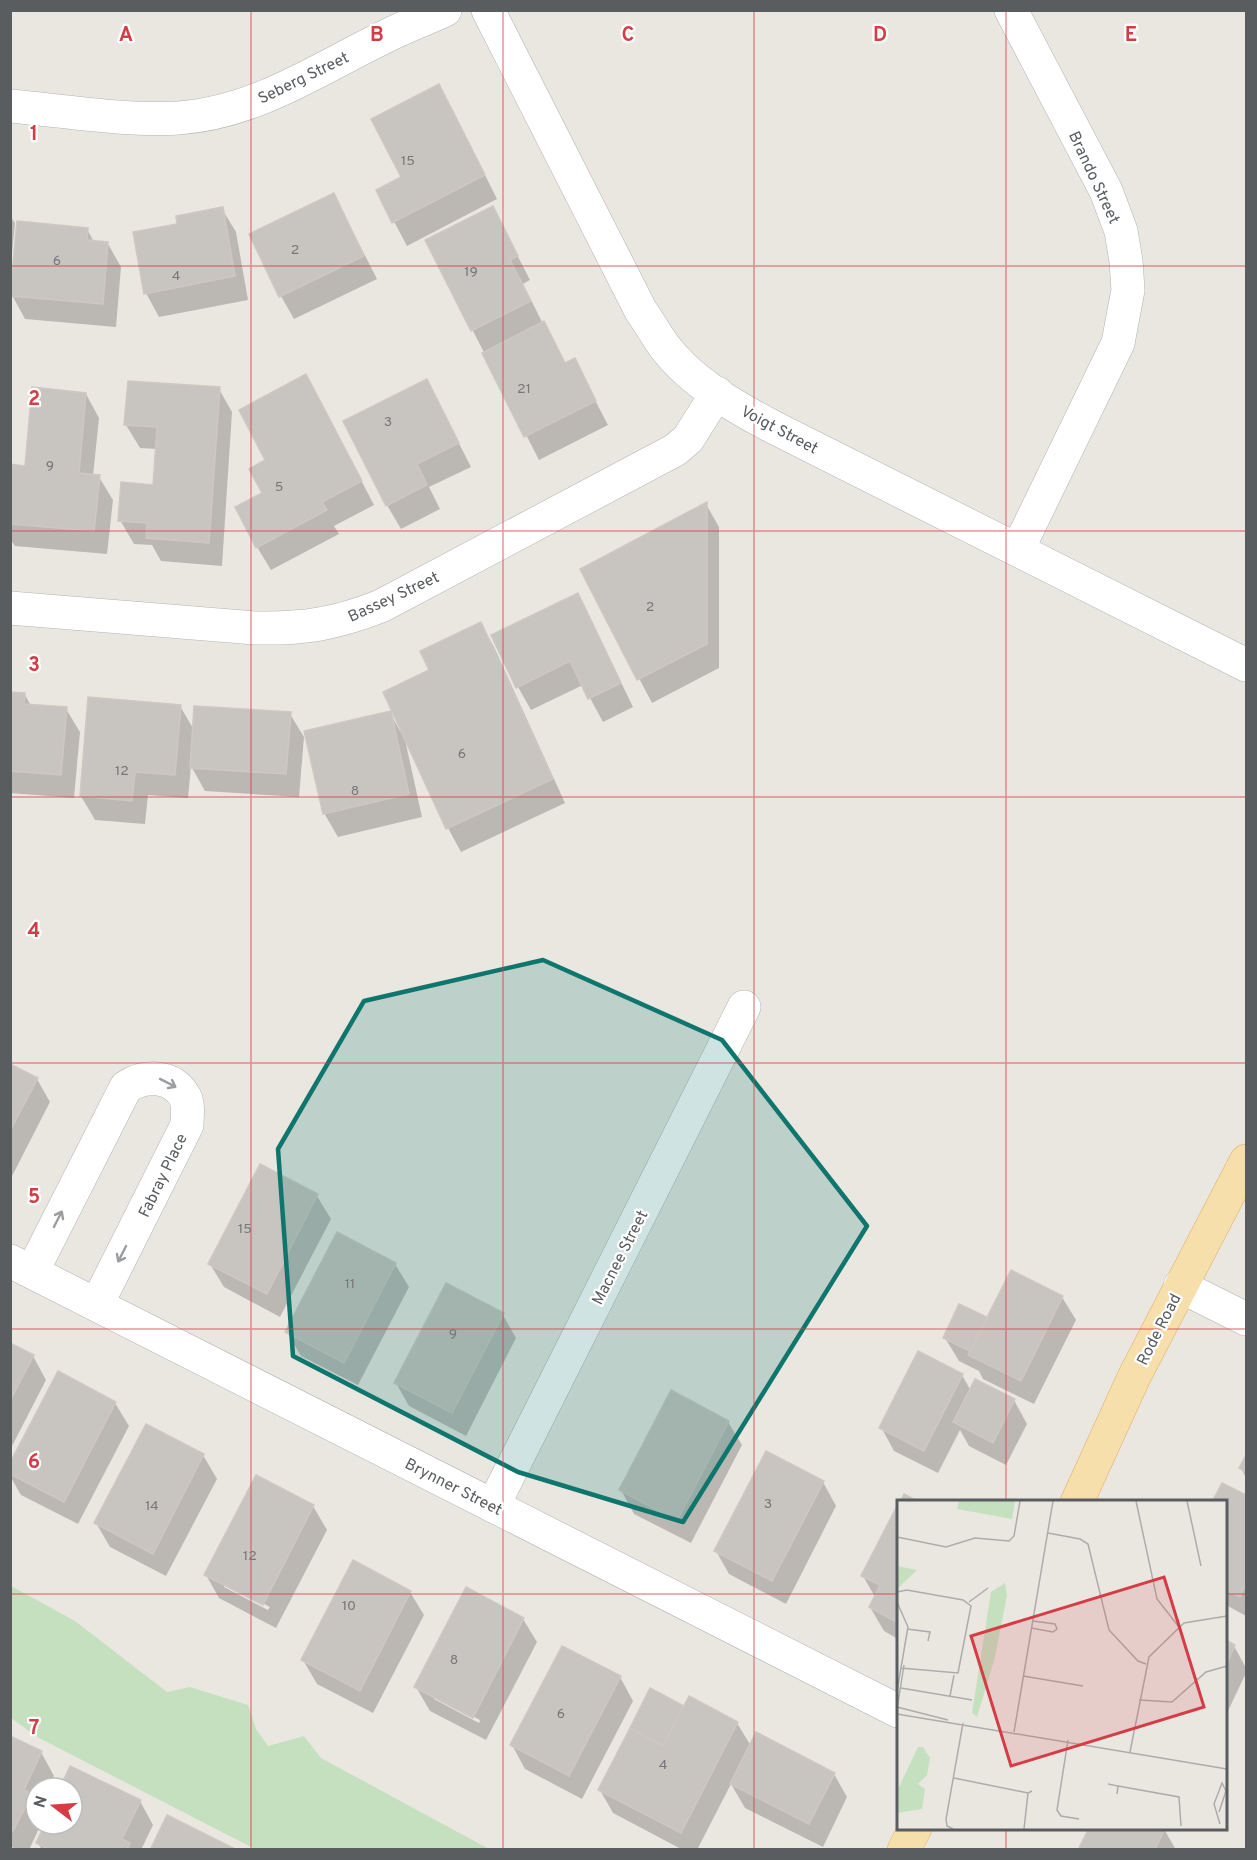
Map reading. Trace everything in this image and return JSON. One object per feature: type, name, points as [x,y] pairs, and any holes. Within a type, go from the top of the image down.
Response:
[{"type":"main road","name":"Rode Road","points":[[1078,1500],[1134,1377],[1246,1161]]},
{"type":"main road","points":[[904,1850],[914,1830]]},
{"type":"street","name":"Seberg Street","points":[[10,106],[142,118],[180,118],[214,113],[280,92],[399,30],[445,10]]},
{"type":"street","name":"Voigt Street","points":[[488,10],[641,311],[665,348],[688,371],[742,411],[1246,665]]},
{"type":"street","name":"Brando Street","points":[[1011,10],[1106,191],[1121,231],[1128,290],[1124,317],[1113,354],[1018,549]]},
{"type":"street","name":"Bassey Street","points":[[10,608],[287,629],[319,626],[351,618],[390,601],[675,450],[688,439],[717,393]]},
{"type":"street","name":"Macnee Street","points":[[493,1506],[744,1007]]},
{"type":"street","name":"Fabray Place","points":[[21,1266],[126,1087],[136,1080],[148,1077],[170,1082],[186,1098],[187,1125],[97,1304]]},
{"type":"street","name":"Brynner Street","points":[[21,1266],[897,1710]]},
{"type":"street","points":[[1180,1286],[1246,1319]]},
{"type":"highlighted area","points":[[543,960],[722,1040],[867,1226],[683,1522],[518,1472],[293,1356],[278,1149],[364,1001]]},
{"type":"green space","points":[[11,1586],[75,1621],[167,1692],[190,1687],[248,1705],[256,1729],[268,1746],[304,1736],[321,1758],[489,1849],[255,1849],[39,1738],[11,1718]]},
{"type":"building","points":[[439,84],[485,175],[392,223],[376,190],[401,177],[371,119]]},
{"type":"building","points":[[334,193],[364,256],[279,297],[249,234]]},
{"type":"building","points":[[493,206],[518,256],[510,260],[531,301],[471,331],[425,240]]},
{"type":"building","points":[[223,207],[235,276],[144,294],[133,232],[177,224],[176,216]]},
{"type":"building","points":[[17,221],[88,228],[87,240],[108,242],[103,304],[10,296]]},
{"type":"building","points":[[544,321],[565,363],[575,358],[596,401],[524,437],[482,353]]},
{"type":"building","points":[[306,374],[362,481],[322,502],[327,510],[256,548],[235,507],[262,493],[249,469],[265,460],[239,410]]},
{"type":"building","points":[[427,379],[459,443],[417,464],[427,485],[386,506],[343,421]]},
{"type":"building","points":[[128,381],[220,387],[209,543],[146,538],[147,523],[118,521],[121,482],[153,485],[157,427],[124,425]]},
{"type":"building","points":[[32,387],[86,393],[79,473],[100,475],[94,531],[10,524],[10,464],[25,466]]},
{"type":"building","points":[[707,502],[707,644],[637,680],[580,569]]},
{"type":"building","points":[[578,593],[621,683],[588,699],[570,661],[516,688],[491,635]]},
{"type":"building","points":[[481,622],[553,779],[446,829],[383,692],[429,670],[420,651]]},
{"type":"building","points":[[10,692],[25,693],[24,704],[67,707],[61,775],[10,771]]},
{"type":"building","points":[[88,697],[181,705],[175,775],[135,772],[132,801],[80,796]]},
{"type":"building","points":[[194,706],[291,712],[286,774],[190,768]]},
{"type":"building","points":[[391,711],[409,794],[323,814],[304,731]]},
{"type":"building","points":[[10,1064],[38,1078],[10,1131]]},
{"type":"building","points":[[260,1164],[318,1194],[267,1294],[208,1264]]},
{"type":"building","points":[[337,1232],[396,1263],[344,1363],[285,1332]]},
{"type":"building","points":[[1011,1270],[1063,1296],[1021,1381],[968,1355]]},
{"type":"building","points":[[446,1283],[504,1313],[452,1413],[394,1383]]},
{"type":"building","points":[[959,1304],[987,1317],[970,1351],[943,1338]]},
{"type":"building","points":[[10,1343],[34,1355],[10,1401]]},
{"type":"building","points":[[918,1351],[963,1374],[924,1451],[879,1428]]},
{"type":"building","points":[[58,1371],[116,1402],[64,1502],[10,1474],[10,1463]]},
{"type":"building","points":[[975,1379],[1015,1399],[993,1443],[953,1422]]},
{"type":"building","points":[[671,1390],[729,1421],[677,1521],[619,1490]]},
{"type":"building","points":[[146,1424],[204,1454],[153,1554],[94,1523]]},
{"type":"building","points":[[766,1451],[824,1481],[772,1581],[714,1551]]},
{"type":"building","points":[[1246,1455],[1246,1472],[1239,1468]]},
{"type":"building","points":[[256,1475],[314,1505],[263,1605],[204,1575]]},
{"type":"building","points":[[1222,1483],[1246,1495],[1246,1583],[1240,1597],[1227,1590],[1227,1500],[1213,1500]]},
{"type":"building","points":[[904,1494],[915,1500],[901,1500]]},
{"type":"building","points":[[897,1506],[897,1622],[869,1607],[880,1585],[861,1576]]},
{"type":"building","points":[[353,1560],[411,1591],[360,1691],[301,1660]]},
{"type":"building","points":[[466,1587],[524,1618],[473,1718],[414,1687]]},
{"type":"building","points":[[1227,1641],[1235,1645],[1227,1663]]},
{"type":"building","points":[[562,1646],[621,1676],[569,1776],[510,1745]]},
{"type":"building","points":[[650,1688],[684,1706],[663,1746],[630,1728]]},
{"type":"building","points":[[689,1696],[738,1722],[681,1833],[598,1790],[630,1728],[663,1746]]},
{"type":"building","points":[[756,1732],[835,1773],[809,1824],[730,1784]]},
{"type":"building","points":[[10,1736],[42,1751],[30,1776],[24,1776],[24,1810],[13,1831],[10,1830]]},
{"type":"building","points":[[70,1766],[141,1800],[122,1839],[130,1843],[127,1850],[50,1850],[36,1843],[39,1836],[84,1836],[84,1776],[65,1776]]},
{"type":"building","points":[[167,1815],[237,1850],[150,1850]]},
{"type":"building","points":[[1088,1830],[1164,1830],[1155,1850],[1078,1850]]}]
